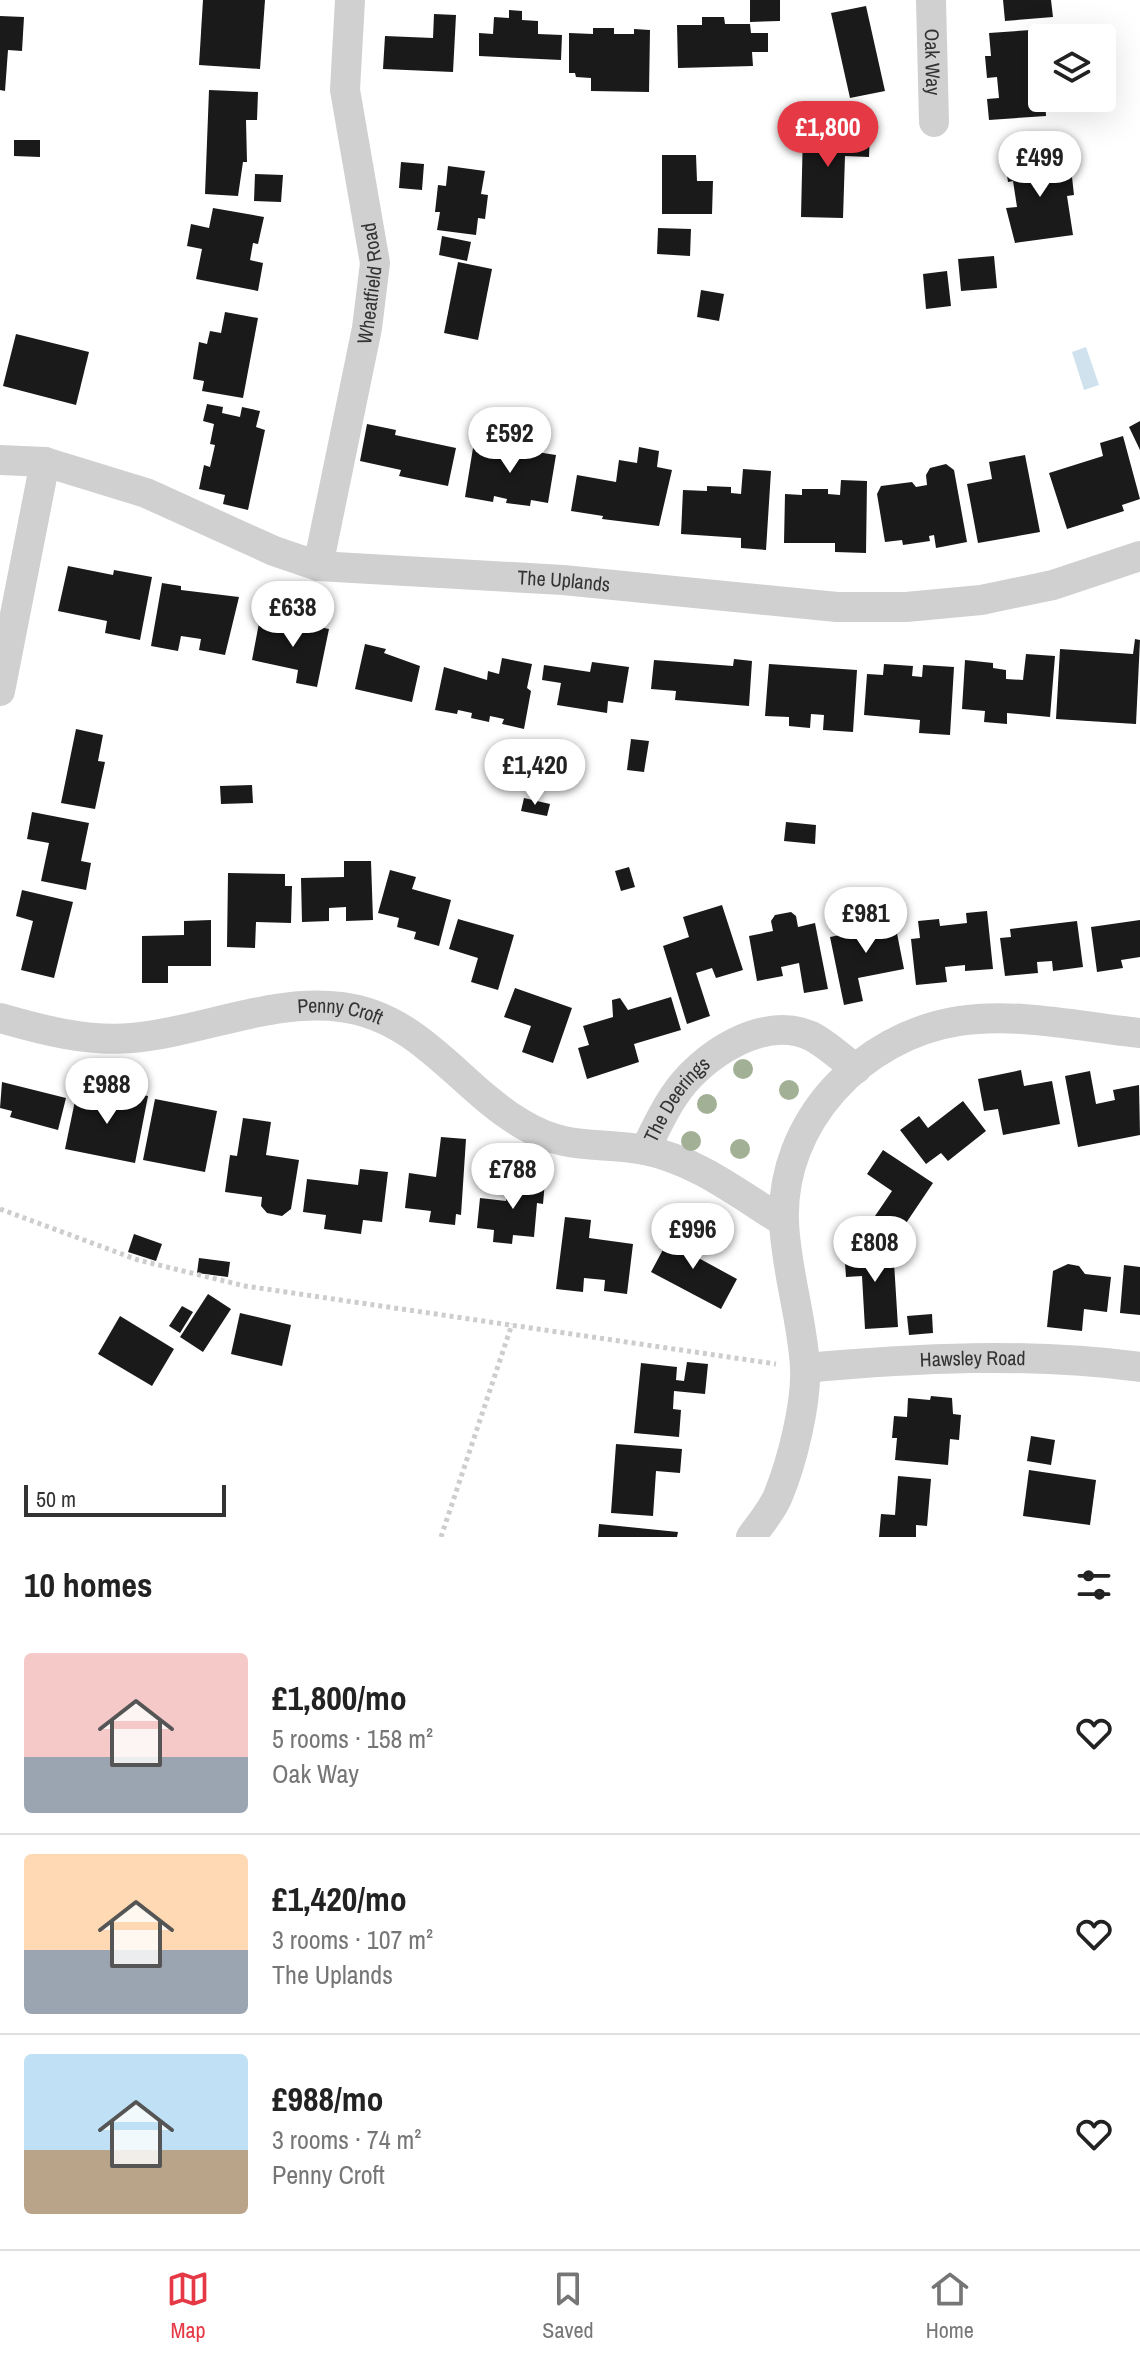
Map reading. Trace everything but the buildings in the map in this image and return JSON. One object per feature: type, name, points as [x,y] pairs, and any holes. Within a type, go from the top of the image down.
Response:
[{"type":"street","name":"Wheatfield Road","points":[[318,566],[367,328],[375,263],[368,208],[355,157],[345,90],[350,0]]},
{"type":"street","name":"Oak Way","points":[[931,0],[934,122]]},
{"type":"street","name":"The Uplands","points":[[0,460],[45,462],[146,493],[274,551],[318,566],[563,580],[837,607],[906,607],[981,600],[1053,585],[1140,556]]},
{"type":"street","points":[[0,691],[45,462]]},
{"type":"street","name":"Penny Croft","points":[[0,1018],[45,1031],[130,1038],[279,1010],[341,1007],[411,1032],[490,1101],[522,1124],[554,1140],[585,1147],[645,1150]]},
{"type":"street","points":[[751,1537],[777,1498],[796,1434],[805,1368],[784,1222],[786,1176],[799,1136],[825,1099],[856,1069],[911,1033],[959,1021],[1012,1019],[1140,1033]]},
{"type":"street","name":"The Deerings","points":[[784,1222],[719,1179],[645,1150],[674,1094],[705,1062],[740,1040],[773,1031],[810,1035],[856,1069]]},
{"type":"street","name":"Hawsley Road","points":[[805,1368],[916,1361],[1053,1359],[1140,1367]]},
{"type":"path","points":[[0,1209],[138,1260],[245,1286],[805,1368]]},
{"type":"path","points":[[441,1537],[512,1324]]},
{"type":"water","points":[[1086,347],[1099,385],[1084,390],[1072,352]]},
{"type":"water","points":[[543,741],[557,744],[550,776],[536,773]]}]
